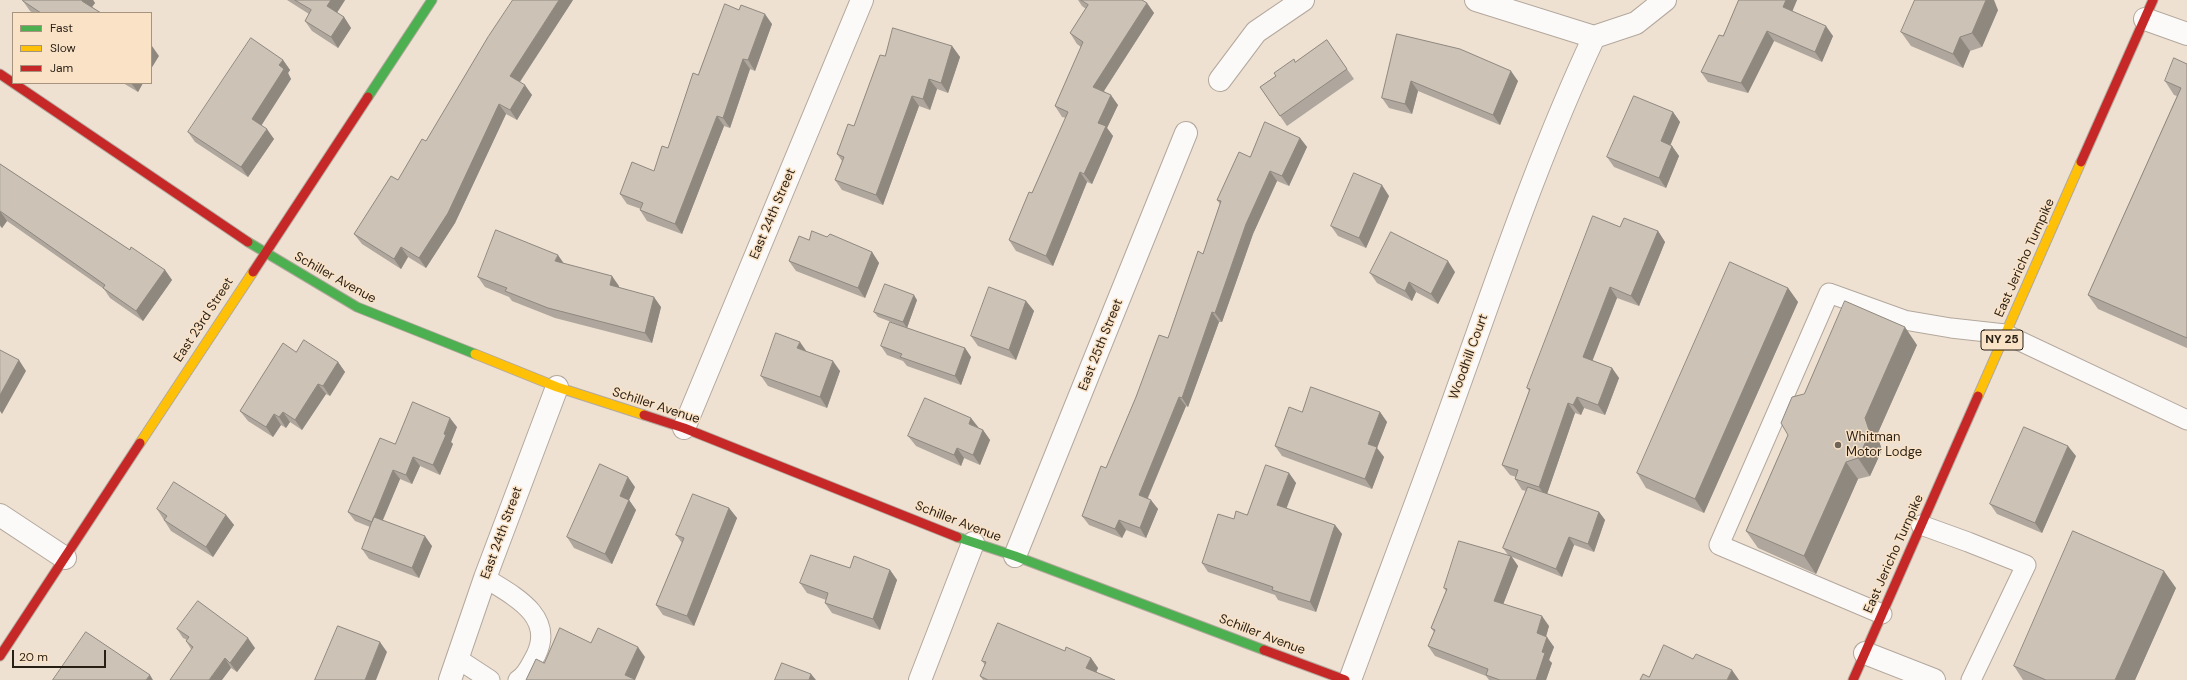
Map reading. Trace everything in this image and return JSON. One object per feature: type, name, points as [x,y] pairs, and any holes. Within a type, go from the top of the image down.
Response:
[{"type":"street","name":"East 23rd Street","points":[[0,656],[432,0]]},
{"type":"street","name":"East 24th Street","points":[[684,428],[862,0]]},
{"type":"street","points":[[1220,80],[1256,32],[1303,0]]},
{"type":"street","points":[[1476,0],[1594,37],[1636,23],[1665,0]]},
{"type":"street","points":[[2149,9],[2187,34]]},
{"type":"street","name":"East Jericho Turnpike","points":[[1853,680],[2149,9]]},
{"type":"street","name":"Woodhill Court","points":[[1350,680],[1459,386],[1513,233],[1573,83],[1594,37]]},
{"type":"street","name":"Schiller Avenue","points":[[0,74],[12,82]]},
{"type":"street","name":"Schiller Avenue","points":[[15,84],[264,253],[357,307],[557,387],[684,428],[973,543],[1015,556],[1345,680]]},
{"type":"street","name":"East 25th Street","points":[[1015,556],[1186,133]]},
{"type":"street","name":"East 24th Street","points":[[450,680],[485,578],[557,387]]},
{"type":"street","points":[[0,515],[65,558]]},
{"type":"street","points":[[920,680],[973,543]]},
{"type":"street","points":[[1865,653],[1934,680]]},
{"type":"lane","points":[[1882,614],[1719,545],[1828,293],[1904,320],[1952,328],[2005,334],[2187,420]]},
{"type":"lane","points":[[1921,526],[1968,542],[2026,566],[1971,680]]},
{"type":"lane","points":[[485,578],[520,600],[538,620],[542,635],[541,645],[530,666],[518,680]]},
{"type":"lane","points":[[458,659],[490,680]]},
{"type":"building","points":[[82,0],[99,12],[40,12],[23,1]]},
{"type":"building","points":[[295,0],[331,0],[327,6],[344,17],[331,37],[305,21],[311,10]]},
{"type":"building","points":[[513,0],[559,0],[510,76],[525,85],[510,110],[499,104],[448,213],[419,258],[401,247],[394,259],[354,234],[391,176],[398,180],[422,139],[426,141],[488,37]]},
{"type":"building","points":[[1081,0],[1142,0],[1147,3],[1093,87],[1111,95],[1098,123],[1106,126],[1084,174],[1080,172],[1046,256],[1009,240],[1029,192],[1032,193],[1068,112],[1055,106],[1083,42],[1070,33],[1088,5]]},
{"type":"building","points":[[1739,0],[1786,0],[1783,7],[1826,26],[1815,52],[1767,31],[1741,83],[1701,72],[1719,35],[1723,36]]},
{"type":"building","points":[[1915,0],[1986,0],[1972,33],[1960,37],[1953,54],[1901,32]]},
{"type":"building","points":[[725,4],[739,10],[741,5],[765,14],[748,60],[743,59],[723,118],[717,116],[675,224],[640,210],[643,203],[620,194],[632,162],[654,171],[662,146],[668,148],[693,73],[698,75]]},
{"type":"building","points":[[893,28],[952,46],[941,83],[929,79],[923,99],[912,96],[876,195],[835,180],[844,157],[837,154],[848,124],[854,126],[880,55],[885,56]]},
{"type":"building","points":[[1397,34],[1460,49],[1511,71],[1493,115],[1411,81],[1405,104],[1382,98]]},
{"type":"building","points":[[251,38],[283,60],[279,65],[284,69],[252,119],[267,129],[241,167],[188,132]]},
{"type":"building","points":[[1327,40],[1347,69],[1280,116],[1260,87],[1276,76],[1274,73],[1294,59],[1295,62]]},
{"type":"building","points":[[2174,58],[2187,64],[2187,338],[2088,295],[2181,88],[2165,81]]},
{"type":"building","points":[[1634,96],[1673,112],[1661,141],[1672,146],[1659,178],[1607,157]]},
{"type":"building","points":[[1265,122],[1300,138],[1282,176],[1270,171],[1246,224],[1215,313],[1212,312],[1182,398],[1179,397],[1139,495],[1151,500],[1140,528],[1119,520],[1115,529],[1082,516],[1101,466],[1106,468],[1136,397],[1159,335],[1168,338],[1198,251],[1203,254],[1221,201],[1217,200],[1239,152],[1250,157]]},
{"type":"building","points":[[0,164],[130,250],[131,247],[165,270],[136,311],[103,288],[105,285],[0,211]]},
{"type":"building","points":[[1354,173],[1382,185],[1359,238],[1331,226]]},
{"type":"building","points":[[1593,216],[1620,227],[1624,218],[1658,231],[1631,296],[1610,287],[1583,357],[1612,368],[1598,405],[1577,397],[1573,405],[1568,403],[1539,487],[1515,479],[1518,470],[1502,465],[1530,389],[1527,388]]},
{"type":"building","points":[[496,230],[558,255],[555,261],[612,276],[610,285],[654,297],[645,333],[548,308],[505,291],[507,288],[478,277]]},
{"type":"building","points":[[812,231],[827,237],[830,234],[872,252],[858,288],[789,261],[799,236],[809,240]]},
{"type":"building","points":[[1391,232],[1448,261],[1431,294],[1409,282],[1405,291],[1370,273]]},
{"type":"building","points":[[1730,262],[1788,288],[1695,499],[1637,473]]},
{"type":"building","points":[[885,284],[914,295],[903,322],[874,312]]},
{"type":"building","points":[[989,287],[1026,301],[1009,350],[971,336]]},
{"type":"building","name":"Whitman Motor Lodge","points":[[1845,301],[1905,327],[1865,418],[1870,433],[1858,458],[1846,462],[1804,556],[1746,531],[1788,435],[1781,423],[1792,397],[1804,394]]},
{"type":"building","points":[[890,322],[965,348],[955,376],[900,357],[902,354],[881,346]]},
{"type":"building","points":[[776,333],[800,342],[797,348],[833,361],[820,397],[761,376]]},
{"type":"building","points":[[304,340],[338,362],[323,386],[318,384],[295,420],[283,412],[279,417],[274,414],[266,427],[240,411],[283,343],[296,352]]},
{"type":"building","points":[[0,350],[19,360],[0,395]]},
{"type":"building","points":[[1311,387],[1380,412],[1368,444],[1377,447],[1365,479],[1275,446],[1289,407],[1302,412]]},
{"type":"building","points":[[925,398],[971,418],[969,424],[983,430],[973,455],[957,448],[954,455],[908,436]]},
{"type":"building","points":[[413,402],[450,418],[444,434],[446,435],[433,465],[413,457],[406,475],[393,470],[372,522],[348,512],[380,438],[395,444]]},
{"type":"building","points":[[2024,427],[2068,446],[2035,523],[1990,504]]},
{"type":"building","points":[[600,464],[628,477],[620,496],[629,500],[605,554],[567,537]]},
{"type":"building","points":[[1266,465],[1289,473],[1277,505],[1335,525],[1310,602],[1272,590],[1273,587],[1202,563],[1218,514],[1234,519],[1236,511],[1247,515]]},
{"type":"building","points":[[174,482],[226,515],[206,547],[164,520],[167,516],[157,509]]},
{"type":"building","points":[[1528,487],[1599,512],[1588,544],[1569,537],[1556,569],[1503,548]]},
{"type":"building","points":[[693,494],[729,508],[687,616],[656,605],[684,538],[676,535]]},
{"type":"building","points":[[374,517],[425,536],[412,568],[362,549]]},
{"type":"building","points":[[2073,531],[2164,571],[2115,680],[2046,680],[2014,666]]},
{"type":"building","points":[[1459,541],[1511,556],[1494,601],[1542,616],[1537,633],[1547,637],[1542,652],[1545,653],[1536,680],[1500,680],[1486,675],[1488,669],[1428,646],[1435,630],[1431,628],[1447,589],[1444,588]]},
{"type":"building","points":[[811,555],[850,568],[854,556],[890,570],[873,619],[825,603],[828,593],[800,583]]},
{"type":"building","points":[[198,601],[248,638],[230,663],[225,658],[209,680],[170,680],[193,647],[186,641],[189,637],[177,629]]},
{"type":"building","points":[[998,623],[1065,651],[1066,647],[1091,658],[1086,668],[1115,680],[988,680],[980,676],[986,662],[982,661]]},
{"type":"building","points":[[338,626],[380,642],[365,680],[315,680]]},
{"type":"building","points":[[560,628],[591,643],[598,628],[638,647],[625,675],[634,680],[526,680],[536,659],[544,663]]},
{"type":"building","points":[[86,632],[150,675],[146,680],[53,680]]},
{"type":"building","points":[[1664,645],[1693,659],[1696,654],[1732,670],[1727,680],[1640,680],[1643,674],[1649,677]]},
{"type":"building","points":[[782,663],[811,674],[809,680],[775,680]]},
{"type":"traffic: fast","points":[[368,97],[432,0]]},
{"type":"traffic: fast","points":[[248,242],[357,307],[475,354]]},
{"type":"traffic: fast","points":[[957,537],[1015,556],[1264,650]]},
{"type":"traffic: slow","points":[[1978,396],[2081,162]]},
{"type":"traffic: slow","points":[[140,443],[253,272]]},
{"type":"traffic: slow","points":[[475,354],[557,387],[644,415]]},
{"type":"traffic: jam","points":[[2081,162],[2153,0]]},
{"type":"traffic: jam","points":[[0,74],[12,82]]},
{"type":"traffic: jam","points":[[15,84],[248,242]]},
{"type":"traffic: jam","points":[[253,272],[368,97]]},
{"type":"traffic: jam","points":[[1853,680],[1978,396]]},
{"type":"traffic: jam","points":[[644,415],[684,428],[957,537]]},
{"type":"traffic: jam","points":[[0,656],[140,443]]},
{"type":"traffic: jam","points":[[1264,650],[1345,680]]},
{"type":"place","name":"Whitman Motor Lodge","points":[[1838,445]]}]
